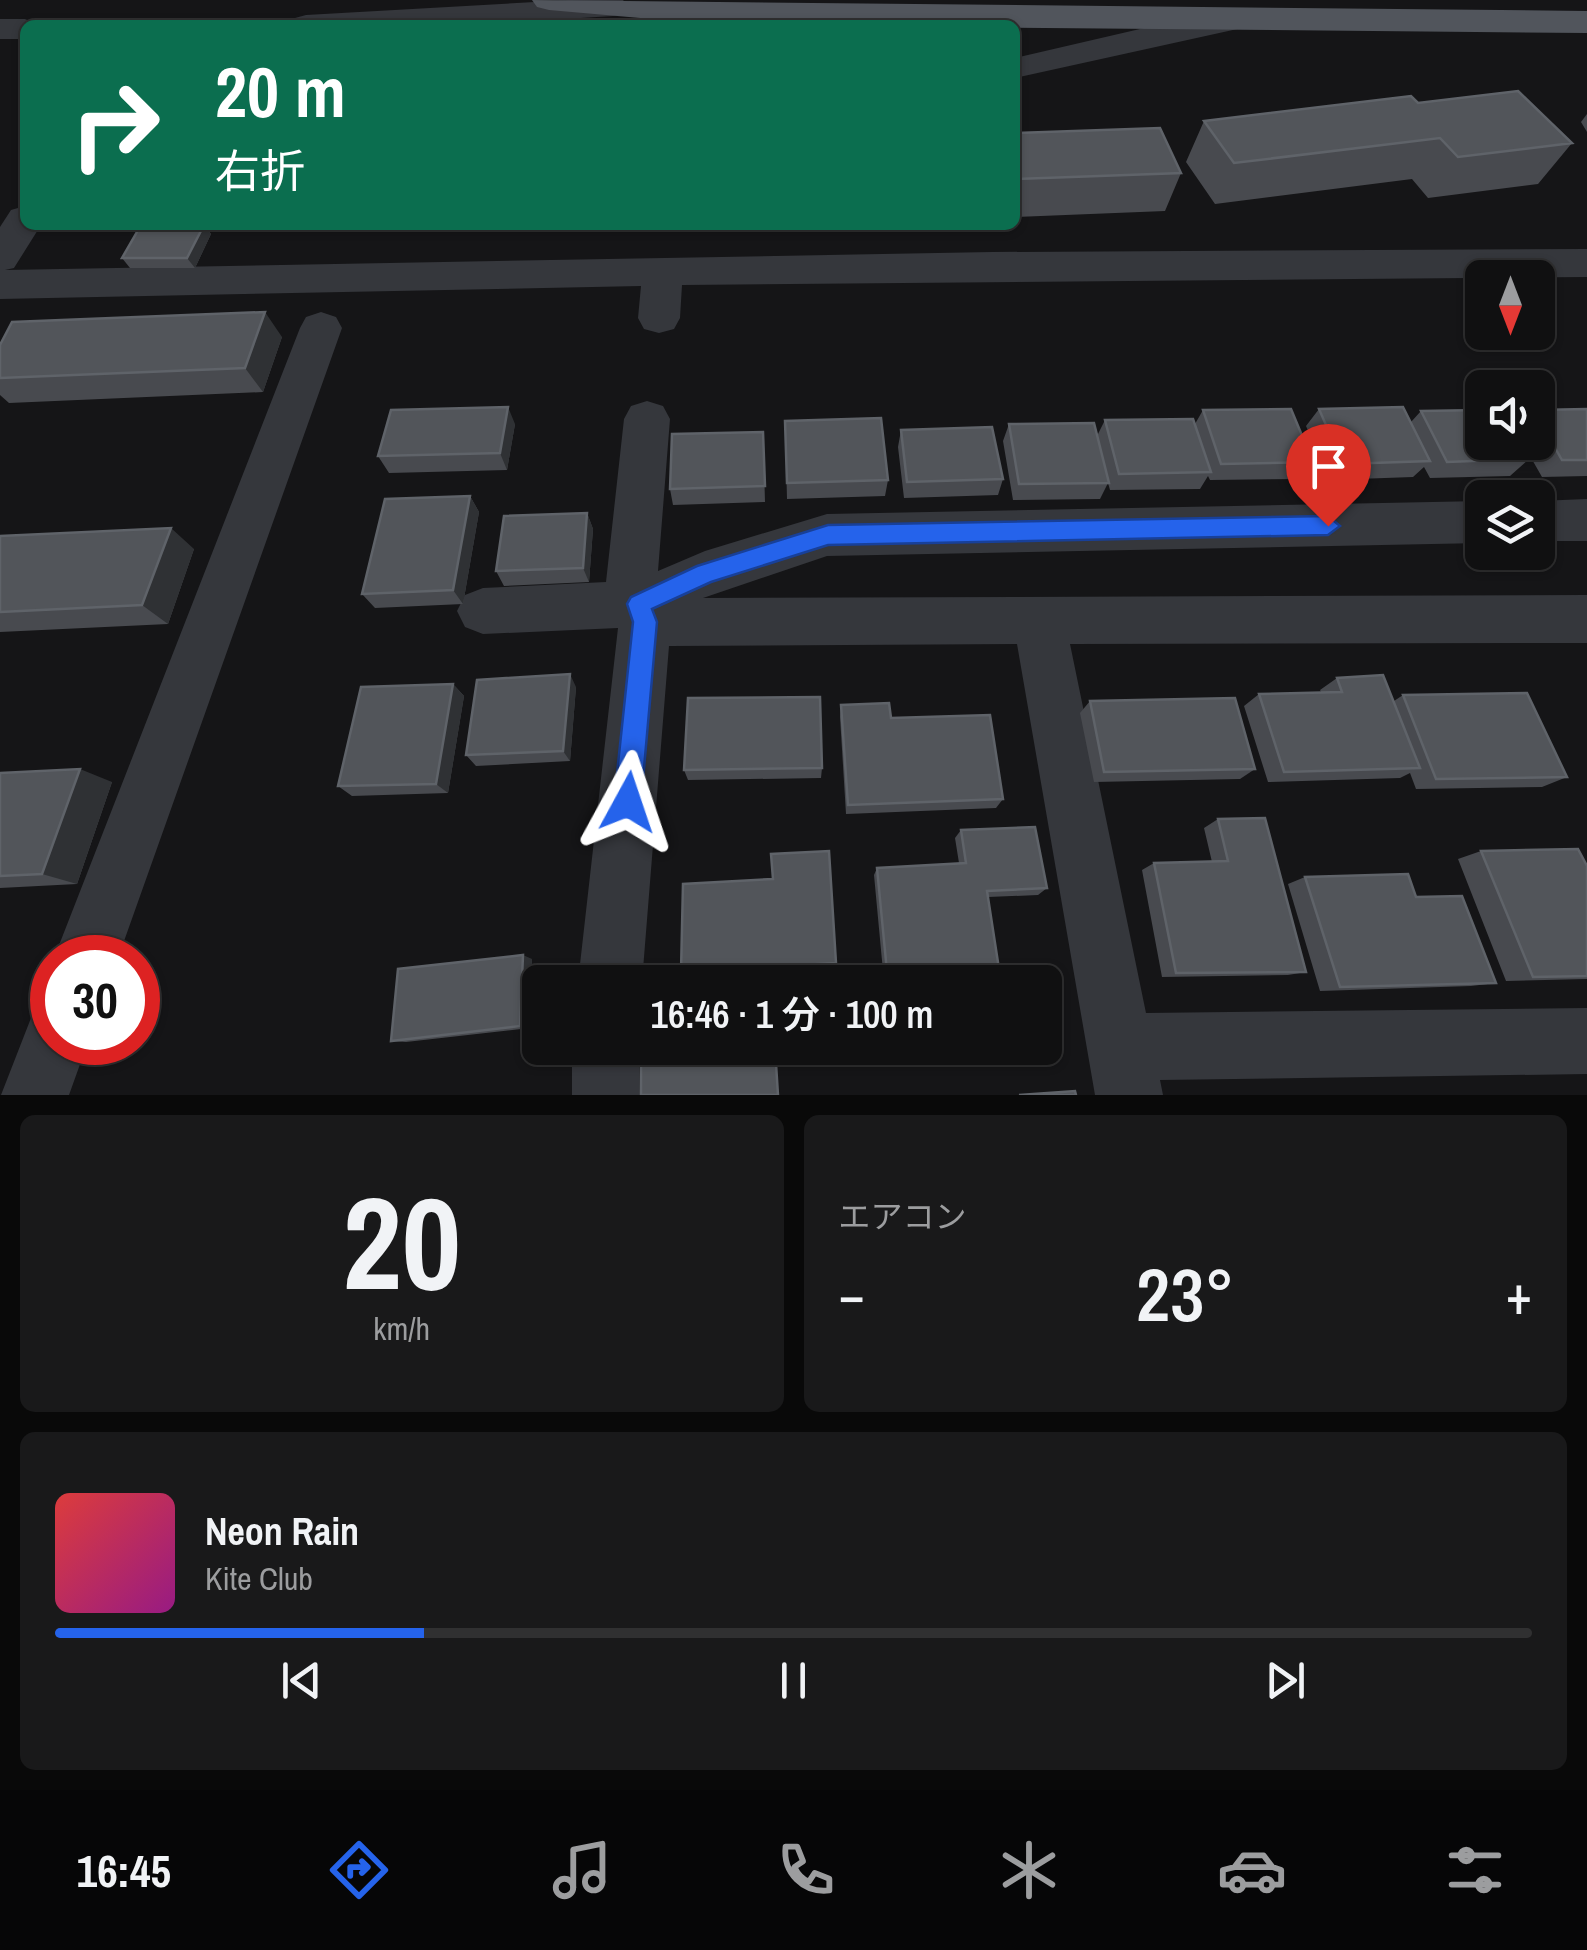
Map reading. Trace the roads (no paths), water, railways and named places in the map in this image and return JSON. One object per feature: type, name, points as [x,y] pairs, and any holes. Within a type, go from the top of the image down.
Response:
[{"type":"main road","points":[[549,0],[760,14],[1587,22]]},
{"type":"street","points":[[392,20],[614,7]]},
{"type":"street","points":[[1020,67],[1201,23],[1240,19]]},
{"type":"street","points":[[0,258],[20,227]]},
{"type":"street","points":[[0,285],[1372,262],[1587,263]]},
{"type":"street","points":[[659,318],[664,272]]},
{"type":"street","points":[[95,935],[321,328]]},
{"type":"street","points":[[611,965],[642,613],[631,584],[646,419]]},
{"type":"street","points":[[1555,521],[1587,520]]},
{"type":"street","points":[[642,613],[705,574],[828,535],[1465,522]]},
{"type":"street","points":[[483,611],[1039,620],[1587,619]]},
{"type":"street","points":[[1039,620],[1124,1071],[1587,1041]]},
{"type":"street","points":[[606,1065],[606,1095]]}]
